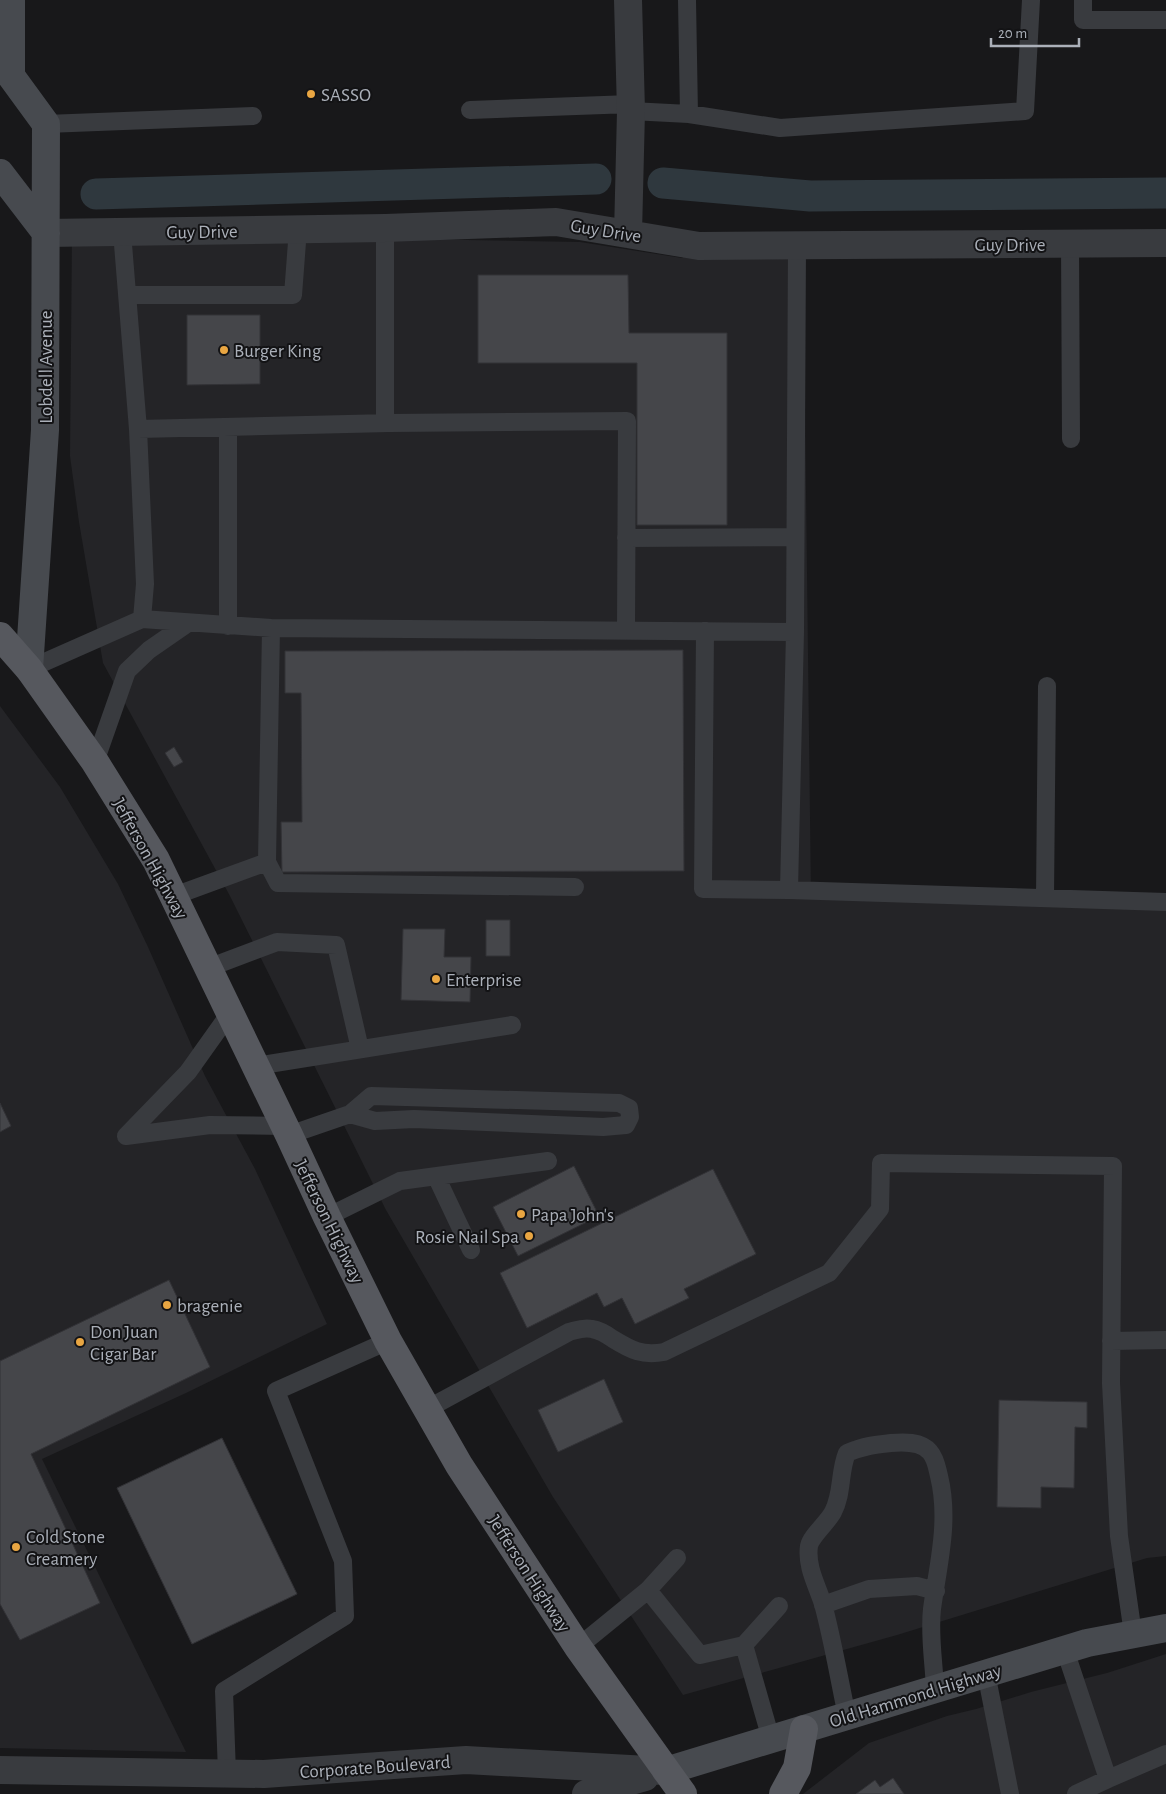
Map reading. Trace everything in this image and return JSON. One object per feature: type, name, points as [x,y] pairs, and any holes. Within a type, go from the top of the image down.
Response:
[{"type":"main road","points":[[11,0],[4,81],[46,124]]},
{"type":"main road","name":"Lobdell Avenue","points":[[29,669],[45,430],[46,124]]},
{"type":"main road","points":[[0,173],[46,234]]},
{"type":"main road","name":"Jefferson Highway","points":[[0,636],[29,669],[95,762],[156,860],[388,1341],[459,1465],[578,1647],[683,1794]]},
{"type":"main road","name":"Old Hammond Highway","points":[[666,1771],[1087,1643],[1166,1628]]},
{"type":"main road","points":[[783,1794],[798,1768],[804,1729]]},
{"type":"street","points":[[628,0],[631,108],[628,234]]},
{"type":"street","name":"Guy Drive","points":[[46,234],[384,228],[556,222],[699,246],[1166,243]]},
{"type":"street","name":"Corporate Boulevard","points":[[0,1770],[264,1774],[466,1760],[666,1771]]},
{"type":"street","points":[[586,1794],[666,1771]]},
{"type":"lane","points":[[687,0],[689,114]]},
{"type":"lane","points":[[470,110],[631,108],[689,114],[780,128],[1025,111],[1030,0]]},
{"type":"lane","points":[[1083,0],[1083,20],[1166,20]]},
{"type":"lane","points":[[46,124],[253,116]]},
{"type":"lane","points":[[384,228],[385,423]]},
{"type":"lane","points":[[127,295],[293,295],[298,229]]},
{"type":"lane","points":[[122,232],[138,430],[145,584],[142,619]]},
{"type":"lane","points":[[1070,243],[1071,439]]},
{"type":"lane","points":[[789,890],[798,245]]},
{"type":"lane","points":[[138,430],[385,423],[627,421],[626,630]]},
{"type":"lane","points":[[228,427],[228,626]]},
{"type":"lane","points":[[626,538],[795,537]]},
{"type":"lane","points":[[29,669],[142,619],[271,628],[794,632]]},
{"type":"lane","points":[[95,762],[127,671],[148,650],[188,622]]},
{"type":"lane","points":[[271,628],[266,862],[278,883],[575,887]]},
{"type":"lane","points":[[705,631],[703,890],[789,890],[1166,902]]},
{"type":"lane","points":[[1045,897],[1047,686]]},
{"type":"lane","points":[[174,896],[266,862]]},
{"type":"lane","points":[[208,968],[277,942],[336,945],[360,1049]]},
{"type":"lane","points":[[230,1012],[188,1072],[126,1136],[210,1125],[287,1130],[350,1114],[371,1096],[619,1104],[628,1108],[630,1117],[626,1125],[603,1127],[414,1119],[375,1121],[350,1114]]},
{"type":"lane","points":[[256,1066],[512,1025]]},
{"type":"lane","points":[[327,1217],[400,1181],[548,1161]]},
{"type":"lane","points":[[427,1409],[569,1332],[582,1328],[594,1329],[603,1332],[631,1350],[642,1353],[664,1352],[829,1273],[880,1210],[881,1163],[1113,1166],[1111,1383],[1120,1536],[1133,1634]]},
{"type":"lane","points":[[436,1176],[471,1250]]},
{"type":"lane","points":[[1112,1341],[1166,1340]]},
{"type":"lane","points":[[227,1773],[224,1691],[345,1616],[343,1561],[276,1391],[388,1341]]},
{"type":"lane","points":[[847,1716],[823,1605],[811,1574],[808,1558],[809,1543],[834,1512],[841,1491],[843,1462],[847,1453],[863,1446],[910,1442],[929,1450],[936,1464],[943,1493],[942,1551],[932,1609],[935,1689]]},
{"type":"lane","points":[[578,1647],[648,1590],[677,1558]]},
{"type":"lane","points":[[823,1605],[869,1589],[917,1586],[936,1591]]},
{"type":"lane","points":[[648,1590],[700,1655],[744,1645],[779,1606]]},
{"type":"lane","points":[[744,1645],[770,1739]]},
{"type":"lane","points":[[1065,1650],[1108,1780]]},
{"type":"lane","points":[[986,1673],[1010,1794]]},
{"type":"lane","points":[[1076,1794],[1166,1754]]},
{"type":"shaded area","points":[[72,233],[580,242],[682,258],[699,246],[803,245],[811,898],[1166,903],[1166,1556],[1147,1558],[897,1635],[683,1695],[553,1497],[386,1210],[230,896],[103,663],[79,522],[70,456]]},
{"type":"shaded area","points":[[0,706],[60,787],[118,884],[205,1076],[255,1169],[327,1324],[186,1393],[42,1459],[186,1752],[0,1748]]},
{"type":"shaded area","points":[[1166,1654],[1166,1794],[803,1794],[869,1743],[947,1716],[1107,1673]]},
{"type":"building","points":[[478,275],[628,275],[629,333],[727,333],[727,525],[637,525],[637,363],[478,363]]},
{"type":"building","name":"Burger King","points":[[187,315],[260,315],[260,384],[187,385]]},
{"type":"building","points":[[683,650],[684,871],[282,872],[281,822],[302,822],[301,693],[285,693],[285,651]]},
{"type":"building","points":[[174,747],[183,762],[174,767],[165,753]]},
{"type":"building","points":[[486,920],[510,920],[510,956],[486,956]]},
{"type":"building","name":"Enterprise","points":[[403,929],[445,929],[444,957],[471,957],[470,1002],[401,1000]]},
{"type":"building","points":[[0,1103],[11,1126],[0,1132]]},
{"type":"building","points":[[574,1166],[599,1216],[518,1256],[493,1207]]},
{"type":"building","points":[[713,1169],[756,1254],[684,1289],[689,1298],[635,1324],[622,1298],[604,1307],[597,1293],[527,1328],[500,1273]]},
{"type":"building","points":[[169,1280],[210,1367],[31,1454],[100,1603],[20,1640],[0,1604],[0,1361]]},
{"type":"building","points":[[604,1379],[623,1422],[558,1452],[538,1410]]},
{"type":"building","points":[[999,1400],[1087,1402],[1087,1428],[1075,1427],[1074,1488],[1041,1487],[1041,1508],[997,1507]]},
{"type":"building","points":[[222,1438],[297,1594],[192,1644],[117,1488]]},
{"type":"building","points":[[893,1778],[904,1794],[856,1794],[875,1780],[880,1787]]},
{"type":"waterway","points":[[96,194],[596,179]]},
{"type":"waterway","points":[[663,183],[810,196],[1166,193]]},
{"type":"place","name":"SASSO","points":[[311,94]]},
{"type":"place","name":"Burger King","points":[[224,350]]},
{"type":"place","name":"Enterprise","points":[[436,979]]},
{"type":"place","name":"Papa John's","points":[[521,1214]]},
{"type":"place","name":"Rosie Nail Spa","points":[[529,1236]]},
{"type":"place","name":"bragenie","points":[[167,1305]]},
{"type":"place","name":"Don Juan Cigar Bar","points":[[80,1342]]},
{"type":"place","name":"Cold Stone Creamery","points":[[16,1547]]}]
